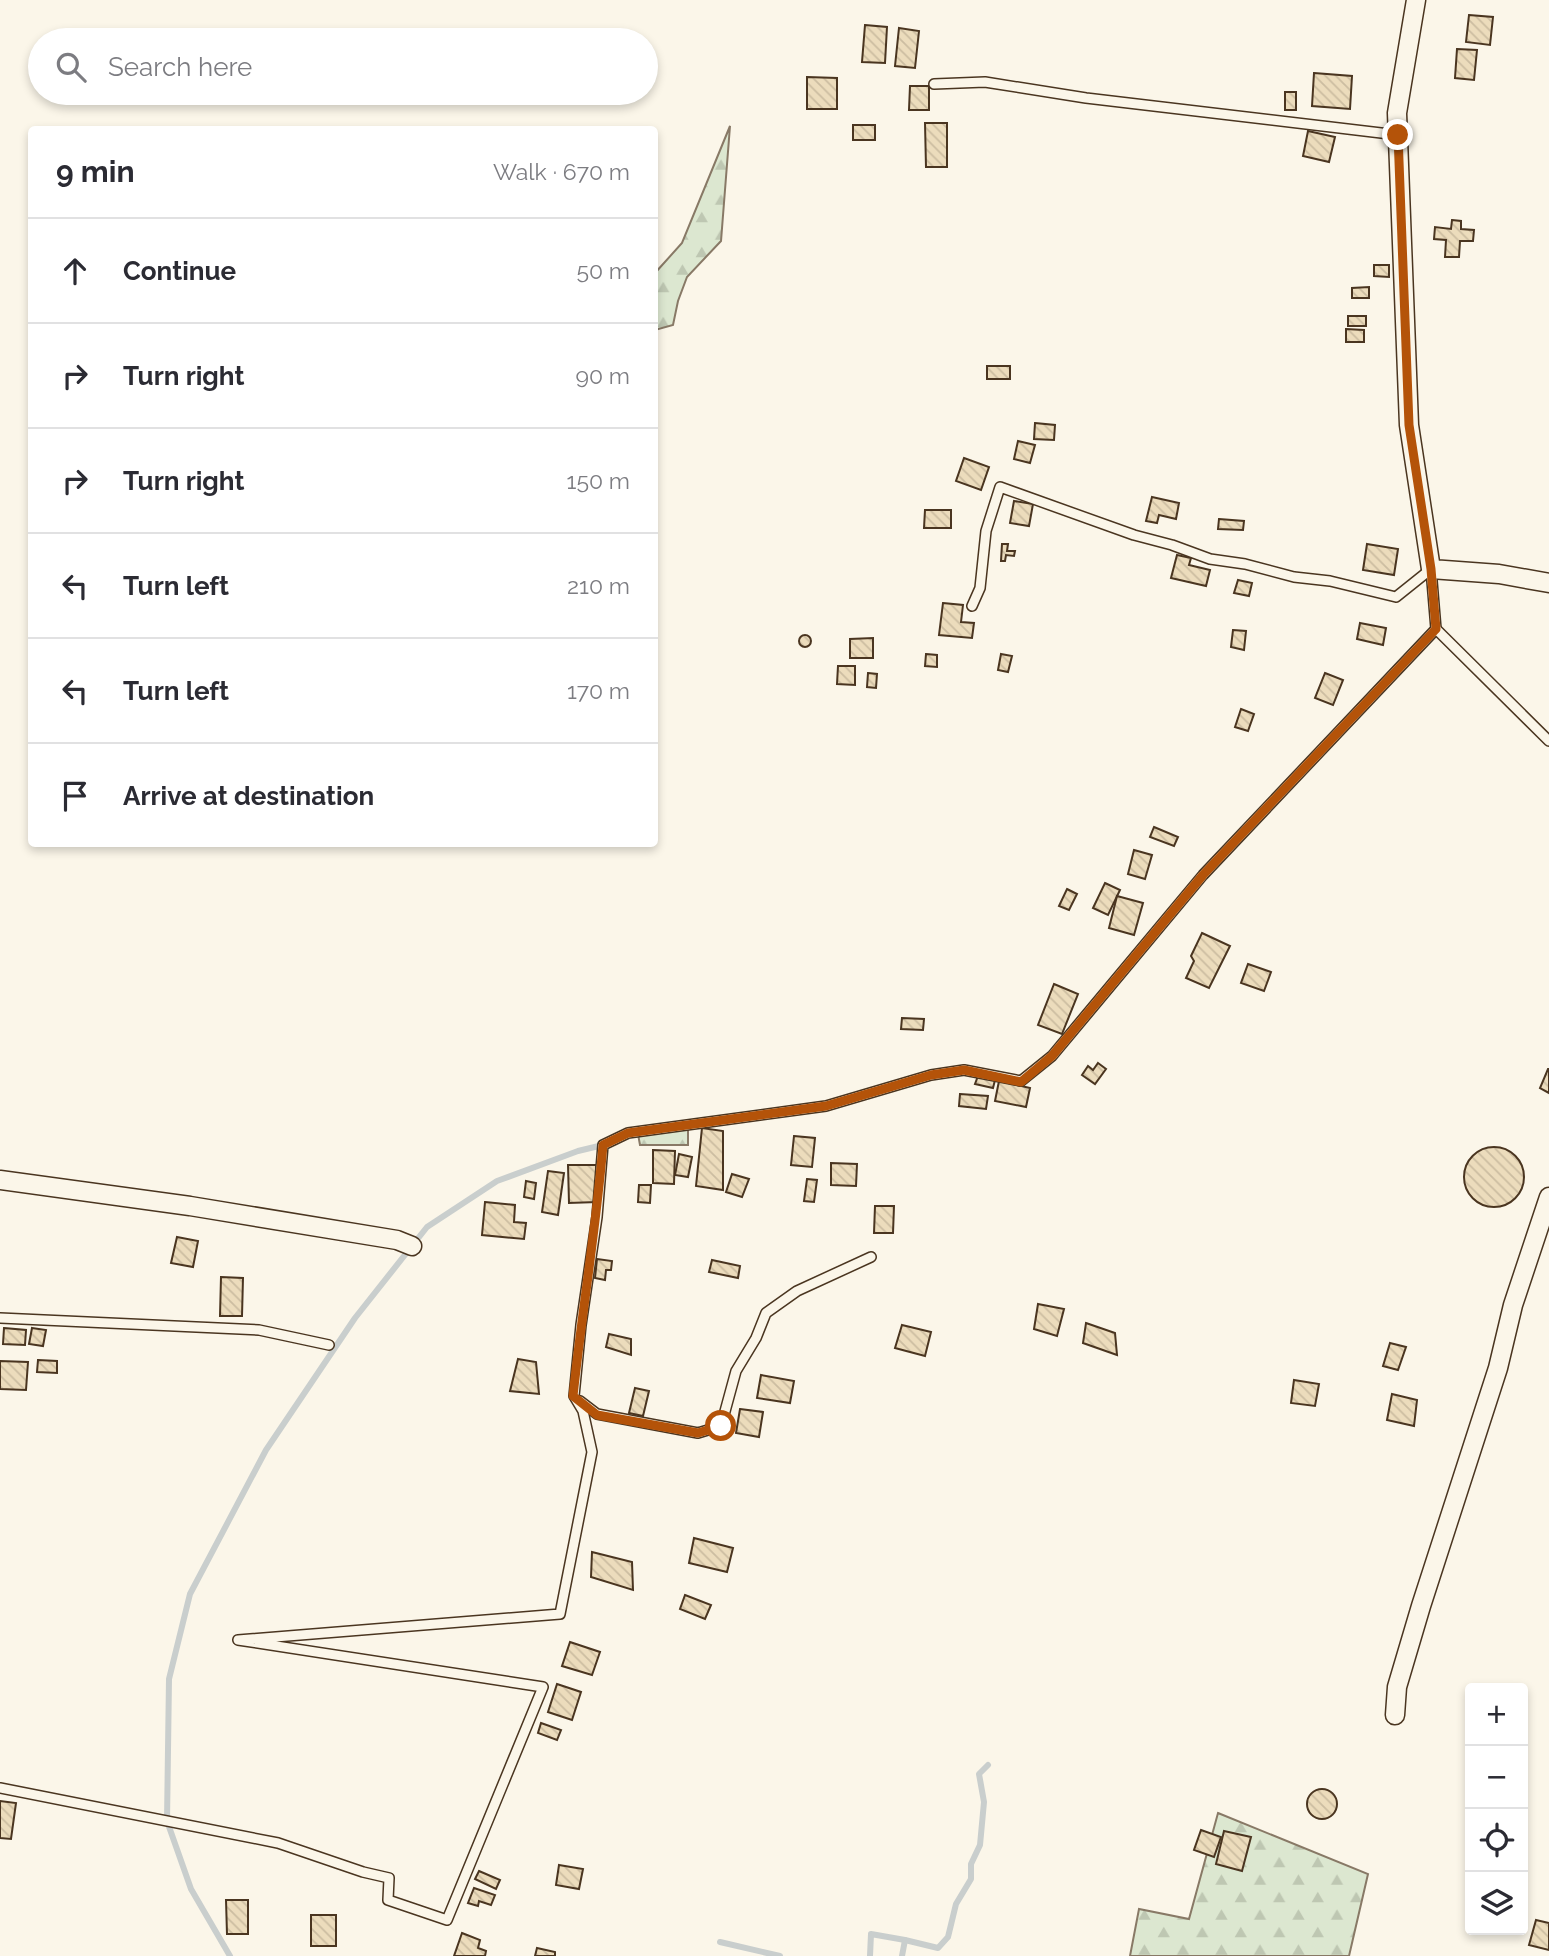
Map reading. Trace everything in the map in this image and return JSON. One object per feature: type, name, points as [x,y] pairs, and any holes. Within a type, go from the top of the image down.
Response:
[{"type":"street","points":[[1416,0],[1397,113],[1409,425],[1431,569],[1499,574],[1549,583]]},
{"type":"street","points":[[0,1180],[190,1206],[397,1240],[412,1246]]},
{"type":"street","points":[[1395,1715],[1397,1687],[1417,1618],[1498,1368],[1513,1306],[1549,1198]]},
{"type":"lane","points":[[934,84],[985,82],[1086,98],[1398,135]]},
{"type":"lane","points":[[972,606],[980,588],[986,531],[1000,487],[1210,559],[1245,564],[1294,577],[1330,581],[1396,597],[1431,569]]},
{"type":"lane","points":[[1431,569],[1436,629],[1549,741]]},
{"type":"lane","points":[[0,1788],[278,1843],[389,1878],[388,1900],[447,1920],[543,1687],[237,1640],[560,1614],[592,1452],[583,1411],[573,1396],[597,1217],[603,1145],[628,1133],[826,1106],[931,1075],[964,1070],[1021,1082],[1052,1056],[1203,875],[1436,629]]},
{"type":"lane","points":[[573,1396],[597,1415],[698,1433],[721,1426],[736,1371],[756,1338],[766,1313],[797,1291],[871,1257]]},
{"type":"lane","points":[[0,1318],[259,1330],[329,1345]]},
{"type":"green space","points":[[730,126],[721,241],[687,277],[673,325],[658,329],[658,270],[682,243]]},
{"type":"green space","points":[[688,1127],[688,1145],[640,1145],[638,1134]]},
{"type":"green space","points":[[1218,1813],[1368,1874],[1349,1956],[1130,1956],[1139,1909],[1189,1919]]},
{"type":"building","points":[[1469,15],[1493,17],[1490,45],[1466,42]]},
{"type":"building","points":[[865,25],[887,27],[885,63],[862,62]]},
{"type":"building","points":[[899,28],[919,31],[915,68],[895,66]]},
{"type":"building","points":[[1457,49],[1477,50],[1474,80],[1455,78]]},
{"type":"building","points":[[1314,73],[1352,76],[1350,109],[1312,106]]},
{"type":"building","points":[[807,77],[837,78],[837,109],[807,109]]},
{"type":"building","points":[[910,86],[929,86],[929,110],[909,110]]},
{"type":"building","points":[[1285,92],[1296,92],[1296,110],[1285,110]]},
{"type":"building","points":[[925,123],[947,123],[947,167],[926,167]]},
{"type":"building","points":[[853,125],[875,125],[875,140],[853,140]]},
{"type":"building","points":[[1308,131],[1335,137],[1329,162],[1303,156]]},
{"type":"building","points":[[1452,220],[1461,221],[1461,229],[1474,230],[1473,241],[1460,241],[1459,257],[1445,257],[1446,240],[1434,239],[1435,227],[1451,229]]},
{"type":"building","points":[[1374,265],[1389,265],[1389,277],[1374,276]]},
{"type":"building","points":[[1369,287],[1369,298],[1352,298],[1352,288]]},
{"type":"building","points":[[1348,316],[1366,316],[1366,326],[1348,326]]},
{"type":"building","points":[[1346,329],[1364,330],[1364,342],[1346,342]]},
{"type":"building","points":[[987,366],[1010,366],[1010,379],[987,379]]},
{"type":"building","points":[[1035,423],[1055,425],[1054,440],[1034,439]]},
{"type":"building","points":[[1018,441],[1035,445],[1030,463],[1014,459]]},
{"type":"building","points":[[964,458],[989,467],[981,490],[956,481]]},
{"type":"building","points":[[1152,497],[1179,503],[1176,519],[1159,515],[1157,523],[1146,521]]},
{"type":"building","points":[[1014,501],[1033,504],[1029,526],[1010,523]]},
{"type":"building","points":[[925,510],[951,510],[951,528],[924,528]]},
{"type":"building","points":[[1219,519],[1244,521],[1243,530],[1218,529]]},
{"type":"building","points":[[1002,544],[1008,544],[1007,551],[1015,551],[1014,556],[1006,555],[1005,561],[1001,561]]},
{"type":"building","points":[[1367,544],[1398,549],[1394,575],[1363,570]]},
{"type":"building","points":[[1177,555],[1191,558],[1189,565],[1210,570],[1206,586],[1171,578]]},
{"type":"building","points":[[1238,580],[1252,583],[1249,596],[1234,593]]},
{"type":"building","points":[[943,603],[963,605],[961,622],[974,623],[972,638],[939,635]]},
{"type":"building","points":[[1360,623],[1386,628],[1383,645],[1357,639]]},
{"type":"building","points":[[1233,630],[1246,631],[1244,650],[1231,647]]},
{"type":"building","points":[[805,635],[811,641],[805,647],[799,641]]},
{"type":"building","points":[[873,638],[873,658],[850,658],[850,639]]},
{"type":"building","points":[[926,654],[937,655],[937,667],[925,666]]},
{"type":"building","points":[[1001,654],[1012,656],[1008,672],[998,670]]},
{"type":"building","points":[[838,666],[855,666],[855,685],[837,684]]},
{"type":"building","points":[[868,673],[877,674],[876,688],[867,687]]},
{"type":"building","points":[[1325,673],[1343,680],[1333,705],[1315,698]]},
{"type":"building","points":[[1241,709],[1254,714],[1248,731],[1235,727]]},
{"type":"building","points":[[1154,827],[1178,837],[1174,846],[1150,837]]},
{"type":"building","points":[[1134,850],[1152,855],[1145,879],[1128,874]]},
{"type":"building","points":[[1105,883],[1120,890],[1108,915],[1093,908]]},
{"type":"building","points":[[1067,889],[1077,894],[1069,910],[1059,906]]},
{"type":"building","points":[[1117,896],[1143,903],[1134,935],[1109,928]]},
{"type":"building","points":[[1202,933],[1230,946],[1209,988],[1186,978],[1194,961],[1191,956]]},
{"type":"building","points":[[1248,964],[1271,972],[1264,991],[1241,983]]},
{"type":"building","points":[[1054,984],[1078,994],[1062,1034],[1038,1025]]},
{"type":"building","points":[[902,1018],[924,1019],[923,1030],[901,1029]]},
{"type":"building","points":[[1098,1063],[1106,1069],[1095,1084],[1082,1075],[1088,1066],[1093,1070]]},
{"type":"building","points":[[1549,1069],[1549,1093],[1540,1088]]},
{"type":"building","points":[[978,1076],[995,1080],[993,1088],[975,1084]]},
{"type":"building","points":[[999,1081],[1030,1088],[1026,1107],[995,1101]]},
{"type":"building","points":[[960,1094],[988,1096],[986,1109],[959,1106]]},
{"type":"building","points":[[702,1128],[723,1131],[723,1190],[696,1186]]},
{"type":"building","points":[[794,1136],[815,1138],[812,1167],[791,1165]]},
{"type":"building","points":[[1494,1147],[1511,1152],[1519,1160],[1524,1177],[1519,1194],[1511,1202],[1494,1207],[1477,1202],[1469,1194],[1464,1177],[1469,1160],[1477,1152]]},
{"type":"building","points":[[653,1150],[675,1151],[674,1184],[653,1183]]},
{"type":"building","points":[[679,1154],[692,1157],[688,1177],[675,1175]]},
{"type":"building","points":[[831,1163],[857,1164],[856,1186],[831,1185]]},
{"type":"building","points":[[568,1165],[596,1165],[597,1202],[569,1203]]},
{"type":"building","points":[[548,1171],[564,1173],[558,1215],[542,1212]]},
{"type":"building","points":[[732,1174],[749,1179],[742,1197],[726,1192]]},
{"type":"building","points":[[807,1179],[817,1180],[814,1202],[804,1201]]},
{"type":"building","points":[[526,1181],[536,1183],[534,1199],[524,1197]]},
{"type":"building","points":[[639,1185],[651,1185],[650,1203],[638,1202]]},
{"type":"building","points":[[485,1202],[515,1205],[514,1222],[526,1223],[524,1239],[482,1235]]},
{"type":"building","points":[[875,1206],[894,1206],[893,1233],[874,1233]]},
{"type":"building","points":[[177,1237],[198,1241],[193,1267],[171,1263]]},
{"type":"building","points":[[597,1259],[612,1261],[611,1270],[606,1270],[605,1280],[595,1278]]},
{"type":"building","points":[[712,1260],[740,1266],[738,1278],[709,1272]]},
{"type":"building","points":[[221,1277],[243,1278],[242,1316],[220,1316]]},
{"type":"building","points":[[1038,1304],[1064,1309],[1057,1336],[1034,1329]]},
{"type":"building","points":[[1086,1323],[1115,1333],[1117,1355],[1083,1343]]},
{"type":"building","points":[[902,1325],[931,1332],[925,1356],[895,1348]]},
{"type":"building","points":[[4,1328],[26,1330],[25,1345],[3,1344]]},
{"type":"building","points":[[32,1328],[46,1330],[43,1346],[29,1344]]},
{"type":"building","points":[[609,1334],[631,1339],[631,1355],[606,1347]]},
{"type":"building","points":[[1390,1343],[1406,1347],[1398,1370],[1383,1366]]},
{"type":"building","points":[[518,1359],[536,1362],[539,1394],[510,1391]]},
{"type":"building","points":[[38,1360],[57,1361],[57,1373],[37,1372]]},
{"type":"building","points":[[0,1361],[28,1362],[26,1390],[0,1389]]},
{"type":"building","points":[[761,1375],[794,1381],[790,1403],[757,1398]]},
{"type":"building","points":[[1294,1380],[1319,1384],[1315,1406],[1291,1403]]},
{"type":"building","points":[[635,1388],[649,1391],[643,1416],[629,1413]]},
{"type":"building","points":[[1392,1394],[1417,1400],[1414,1426],[1387,1420]]},
{"type":"building","points":[[740,1409],[763,1412],[759,1437],[736,1433]]},
{"type":"building","points":[[694,1538],[733,1548],[727,1572],[689,1563]]},
{"type":"building","points":[[592,1552],[632,1562],[633,1590],[591,1577]]},
{"type":"building","points":[[685,1595],[711,1605],[705,1619],[680,1609]]},
{"type":"building","points":[[570,1642],[600,1652],[592,1675],[562,1666]]},
{"type":"building","points":[[557,1684],[581,1692],[572,1720],[548,1712]]},
{"type":"building","points":[[541,1723],[561,1730],[557,1740],[538,1733]]},
{"type":"building","points":[[1322,1789],[1333,1793],[1337,1804],[1333,1815],[1322,1819],[1311,1815],[1307,1804],[1311,1793]]},
{"type":"building","points":[[0,1801],[16,1803],[11,1839],[0,1838]]},
{"type":"building","points":[[1201,1830],[1221,1837],[1214,1857],[1194,1850]]},
{"type":"building","points":[[1224,1831],[1251,1837],[1242,1871],[1216,1864]]},
{"type":"building","points":[[559,1865],[583,1869],[579,1889],[556,1885]]},
{"type":"building","points":[[479,1871],[500,1880],[496,1889],[475,1879]]},
{"type":"building","points":[[474,1888],[495,1895],[491,1905],[479,1901],[478,1906],[468,1903]]},
{"type":"building","points":[[226,1900],[248,1900],[248,1934],[227,1934]]},
{"type":"building","points":[[311,1915],[336,1915],[336,1946],[311,1946]]},
{"type":"building","points":[[1536,1920],[1549,1923],[1549,1950],[1529,1945]]},
{"type":"building","points":[[462,1933],[480,1940],[478,1948],[486,1951],[485,1956],[454,1956]]},
{"type":"building","points":[[537,1948],[555,1952],[555,1956],[535,1956]]},
{"type":"waterway","points":[[230,1956],[191,1889],[167,1821],[169,1679],[190,1594],[266,1450],[355,1318],[427,1227],[497,1181],[578,1151],[603,1145]]},
{"type":"waterway","points":[[902,1956],[905,1940],[938,1948],[948,1937],[956,1904],[971,1879],[971,1864],[980,1845],[984,1802],[979,1774],[988,1765]]},
{"type":"waterway","points":[[870,1956],[871,1934],[905,1940]]},
{"type":"waterway","points":[[720,1942],[780,1956]]},
{"type":"route","points":[[721,1426],[698,1433],[597,1415],[573,1396],[597,1217],[603,1145],[628,1133],[826,1106],[931,1075],[964,1070],[1021,1082],[1052,1056],[1203,875],[1436,629],[1431,569],[1409,425],[1398,135]]}]
